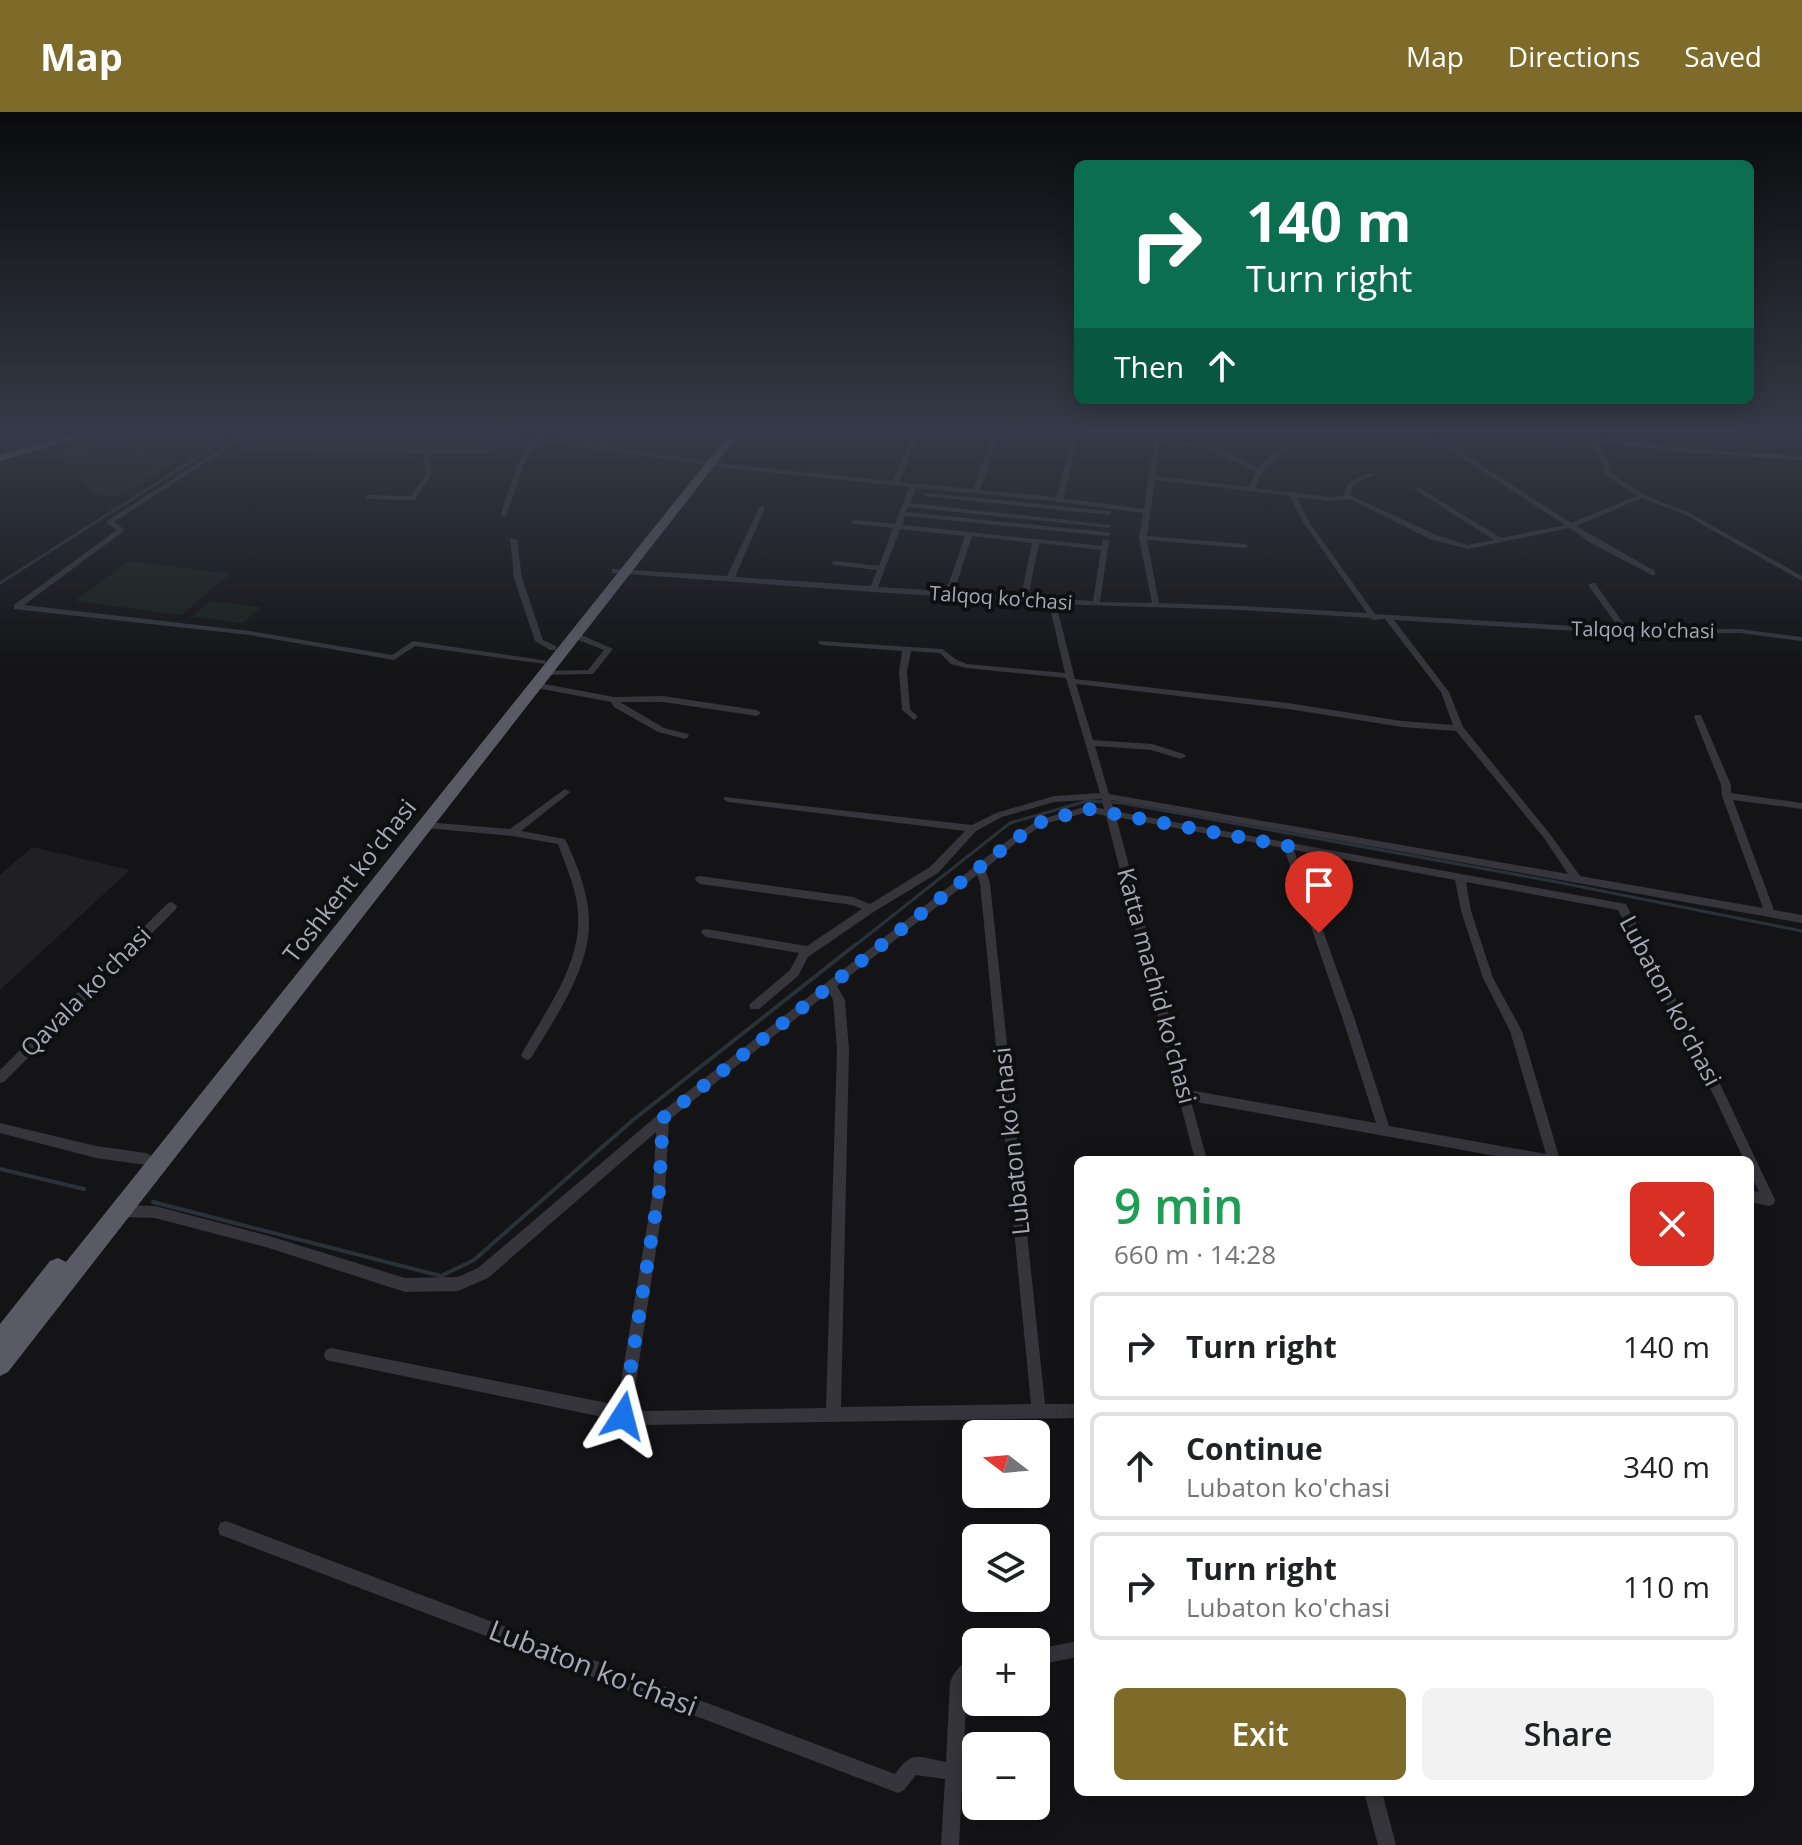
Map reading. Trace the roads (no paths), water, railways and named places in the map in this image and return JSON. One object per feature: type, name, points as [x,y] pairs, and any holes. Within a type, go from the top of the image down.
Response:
[{"type":"highway","name":"Toshkent ko'chasi","points":[[0,1364],[425,825],[540,673],[553,648],[668,510]]},
{"type":"highway","name":"Toshkent ko'chasi","points":[[0,1342],[540,673],[574,635],[619,571]]},
{"type":"street","points":[[128,510],[109,522],[122,530],[17,607],[250,633],[394,658],[413,643],[540,673],[614,700],[663,699],[757,713]]},
{"type":"street","points":[[504,514],[505,510]]},
{"type":"street","points":[[730,579],[761,510]]},
{"type":"street","points":[[873,590],[903,510]]},
{"type":"street","points":[[940,510],[1108,530]]},
{"type":"street","points":[[1015,539],[1023,510]]},
{"type":"street","points":[[1111,510],[1146,511],[1143,538],[1156,606]]},
{"type":"street","points":[[1111,510],[1136,516]]},
{"type":"street","points":[[1096,604],[1111,510]]},
{"type":"street","points":[[1300,510],[1374,618]]},
{"type":"street","points":[[1373,510],[1453,545],[1468,547],[1571,526],[1609,510]]},
{"type":"street","points":[[1451,510],[1501,541]]},
{"type":"street","points":[[1546,510],[1652,573]]},
{"type":"street","points":[[1678,510],[1802,579]]},
{"type":"street","points":[[901,514],[1020,521]]},
{"type":"street","points":[[854,522],[1105,548]]},
{"type":"street","points":[[949,595],[969,534]]},
{"type":"street","points":[[1143,538],[1245,546]]},
{"type":"street","points":[[513,540],[518,578],[539,641],[553,648]]},
{"type":"street","points":[[1024,600],[1036,541]]},
{"type":"street","points":[[835,563],[881,568]]},
{"type":"street","name":"Talqoq ko'chasi","points":[[619,571],[1024,600],[1242,608],[1626,632],[1740,631],[1802,639]]},
{"type":"street","points":[[1592,585],[1626,632]]},
{"type":"street","name":"Katta machid ko'chasi","points":[[1052,601],[1070,679],[1110,812],[1200,1156]]},
{"type":"street","points":[[1389,619],[1445,692],[1459,728],[1547,836],[1577,880]]},
{"type":"street","points":[[540,673],[590,672],[609,649],[574,635]]},
{"type":"street","points":[[822,643],[942,651],[954,662],[966,666],[1241,700],[1402,724],[1459,728]]},
{"type":"street","points":[[907,648],[903,672],[906,710],[914,717]]},
{"type":"street","points":[[614,700],[617,705],[661,730],[685,736]]},
{"type":"street","points":[[1698,717],[1726,785],[1727,796],[1770,913]]},
{"type":"street","points":[[1089,743],[1152,747],[1181,756]]},
{"type":"street","points":[[512,833],[565,792]]},
{"type":"street","points":[[755,1006],[794,973],[809,951],[934,870],[973,829],[999,815],[1054,799],[1105,796],[1802,919]]},
{"type":"street","points":[[1727,796],[1802,806]]},
{"type":"street","points":[[728,799],[973,829]]},
{"type":"street","name":"Lubaton ko'chasi","points":[[119,1211],[155,1212],[269,1242],[405,1285],[458,1284],[483,1273],[663,1118],[1014,840],[1041,822],[1088,809],[1622,907],[1748,1156]]},
{"type":"street","points":[[425,825],[562,841],[584,909],[581,947],[558,1003],[527,1055]]},
{"type":"street","points":[[1288,846],[1384,1130]]},
{"type":"street","name":"Lubaton ko'chasi","points":[[980,869],[985,883],[999,1007],[1039,1413]]},
{"type":"street","points":[[1460,877],[1470,925],[1488,978],[1516,1031],[1550,1156]]},
{"type":"street","points":[[700,880],[853,901],[871,908]]},
{"type":"street","name":"Qavala ko'chasi","points":[[0,1078],[172,906]]},
{"type":"street","points":[[706,933],[809,951]]},
{"type":"street","points":[[831,985],[839,1000],[843,1050],[833,1416]]},
{"type":"street","points":[[1184,1094],[1529,1156]]},
{"type":"street","points":[[623,1416],[659,1191],[663,1118]]},
{"type":"street","points":[[0,1128],[96,1152],[146,1159]]},
{"type":"street","name":"Lubaton ko'chasi","points":[[1754,1168],[1769,1200],[1754,1197]]},
{"type":"street","points":[[331,1355],[623,1416],[1074,1411]]},
{"type":"street","name":"Lubaton ko'chasi","points":[[226,1529],[898,1784],[912,1765],[954,1772]]},
{"type":"street","points":[[1050,1654],[1074,1650]]},
{"type":"street","points":[[950,1845],[959,1682],[962,1678]]},
{"type":"street","points":[[1374,1796],[1387,1845]]},
{"type":"waterway","points":[[0,583],[115,510]]},
{"type":"waterway","points":[[853,947],[1010,823],[1087,801],[1122,803],[1557,882],[1802,931]]},
{"type":"waterway","points":[[153,1202],[441,1276],[474,1260],[633,1120],[855,945]]},
{"type":"waterway","points":[[0,1169],[84,1189]]}]
